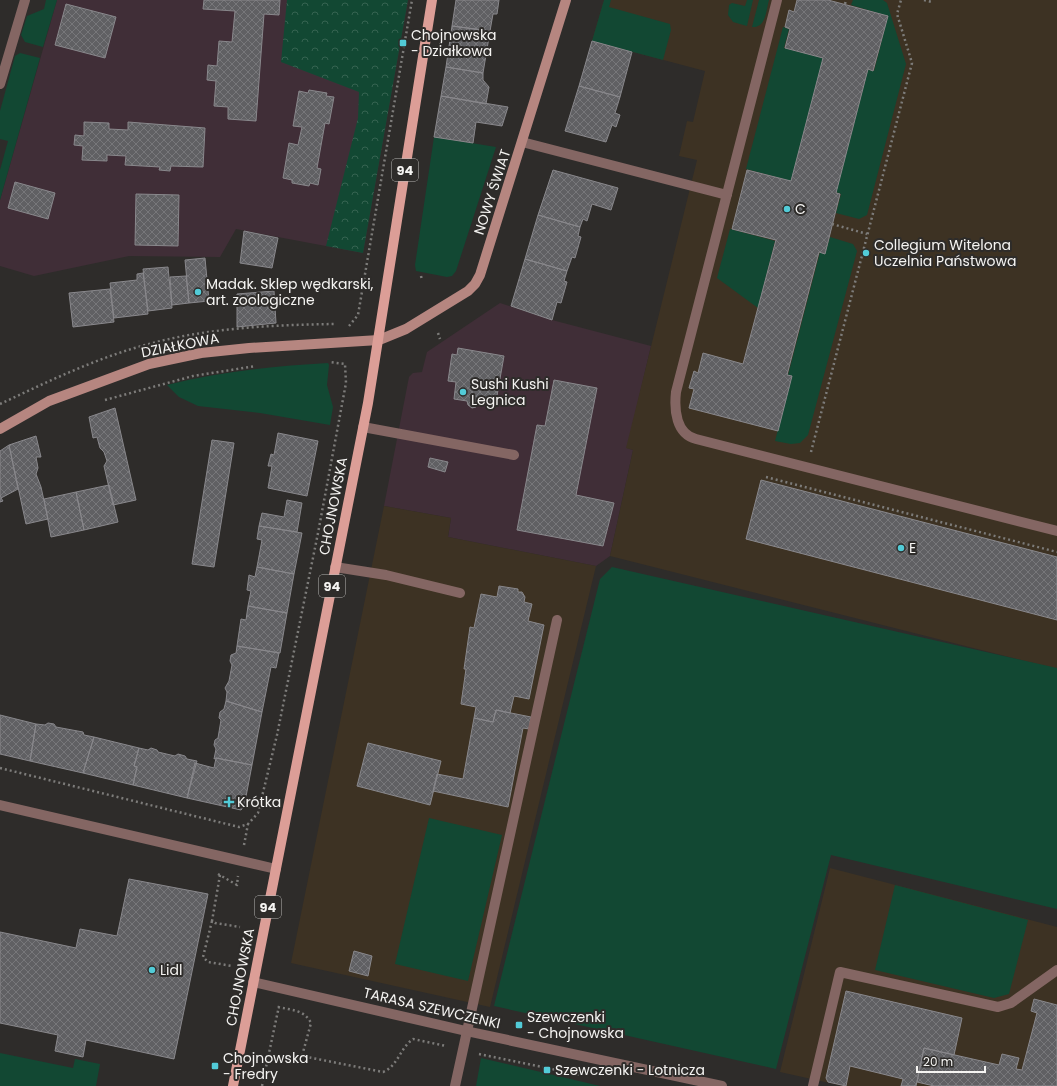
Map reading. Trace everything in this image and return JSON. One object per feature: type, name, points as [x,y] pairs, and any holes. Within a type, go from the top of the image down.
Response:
[{"type":"main road","name":"CHOJNOWSKA","points":[[233,1086],[379,340],[432,0]]},
{"type":"street","points":[[0,84],[25,0]]},
{"type":"street","name":"NOWY ŚWIAT","points":[[379,340],[406,329],[432,314],[462,295],[477,281],[566,0]]},
{"type":"street","points":[[777,0],[676,392],[675,407],[677,419],[684,432],[693,438],[1057,531]]},
{"type":"street","points":[[522,142],[726,195]]},
{"type":"street","name":"DZIAŁKOWA","points":[[0,429],[49,401],[149,364],[201,353],[248,348],[379,340]]},
{"type":"street","points":[[363,427],[514,455]]},
{"type":"street","points":[[335,567],[386,575],[460,592]]},
{"type":"street","points":[[455,1086],[557,620]]},
{"type":"street","points":[[0,805],[276,869]]},
{"type":"street","points":[[813,1086],[840,972],[998,1007],[1011,1003],[1057,970]]},
{"type":"street","name":"TARASA SZEWCZENKI","points":[[253,982],[466,1031],[722,1086]]},
{"type":"path","points":[[349,324],[358,315],[412,0]]},
{"type":"path","points":[[845,4],[846,0]]},
{"type":"path","points":[[802,486],[912,63],[897,14],[901,0]]},
{"type":"path","points":[[924,0],[932,2]]},
{"type":"path","points":[[832,224],[867,234]]},
{"type":"path","points":[[421,276],[422,280]]},
{"type":"path","points":[[438,333],[440,338]]},
{"type":"path","points":[[0,768],[240,827],[248,824],[258,813],[277,734],[317,541],[346,383],[346,363],[325,362]]},
{"type":"path","points":[[98,402],[193,376],[260,366]]},
{"type":"path","points":[[766,477],[1057,552]]},
{"type":"path","points":[[244,842],[248,824]]},
{"type":"path","points":[[220,875],[212,921],[203,957],[208,962],[232,966]]},
{"type":"path","points":[[212,921],[215,923],[240,927]]},
{"type":"path","points":[[262,1086],[279,1002]]},
{"type":"path","points":[[278,1007],[299,1011],[309,1018],[311,1023],[302,1056],[383,1072],[390,1069],[402,1054],[406,1044],[413,1039],[588,1076]]},
{"type":"shaded area","points":[[57,0],[408,0],[363,253],[236,229],[220,257],[129,256],[34,276],[0,266],[0,200]]},
{"type":"shaded area","name":"Collegium Witelona Uczelnia Państwowa","points":[[604,0],[1057,0],[1057,669],[610,556],[633,450],[626,448],[697,160],[679,156],[687,121],[693,122],[705,71],[592,41]]},
{"type":"shaded area","points":[[500,303],[552,320],[651,346],[627,448],[633,450],[610,556],[596,566],[448,537],[451,518],[384,506],[409,377],[413,373],[422,372],[427,352]]},
{"type":"shaded area","points":[[384,506],[451,518],[448,537],[596,566],[490,1007],[291,963]]},
{"type":"shaded area","points":[[830,868],[1057,927],[1057,1086],[843,1086],[780,1072]]},
{"type":"green space","points":[[46,0],[57,0],[43,47],[25,42],[21,35],[27,16],[44,9]]},
{"type":"green space","points":[[287,0],[408,0],[363,253],[326,246],[358,118],[359,92],[281,62]]},
{"type":"green space","points":[[604,0],[611,0],[609,7],[670,24],[671,30],[663,60],[592,41]]},
{"type":"green space","points":[[747,0],[753,0],[747,26],[733,22],[728,15],[729,5],[732,3],[745,6]]},
{"type":"green space","points":[[759,0],[769,0],[765,18],[760,25],[757,27],[752,27]]},
{"type":"green space","points":[[853,0],[883,0],[887,3],[906,64],[867,215],[859,219],[836,213],[841,194],[836,192],[868,70],[874,71],[888,16],[851,5]]},
{"type":"green space","points":[[783,27],[789,29],[784,48],[823,58],[791,181],[746,169]]},
{"type":"green space","points":[[20,53],[40,58],[0,200],[0,170],[8,141],[0,139],[0,111],[15,56]]},
{"type":"green space","points":[[434,137],[496,147],[456,271],[452,276],[447,277],[416,271],[415,265]]},
{"type":"green space","points":[[730,229],[775,241],[758,308],[717,278]]},
{"type":"green space","points":[[830,237],[853,244],[857,251],[808,435],[800,443],[791,444],[775,441],[792,376],[788,375],[820,252],[825,254]]},
{"type":"green space","points":[[328,363],[327,385],[333,407],[330,425],[260,413],[198,406],[179,397],[167,385],[207,376],[247,370]]},
{"type":"green space","points":[[612,567],[1057,668],[1057,909],[831,855],[776,1069],[494,1006],[600,579]]},
{"type":"green space","points":[[429,818],[502,835],[468,981],[395,964]]},
{"type":"green space","points":[[895,885],[1028,920],[1009,994],[994,998],[875,970]]},
{"type":"green space","points":[[0,1053],[73,1068],[75,1059],[100,1064],[96,1086],[0,1086]]},
{"type":"green space","points":[[481,1058],[600,1086],[476,1086]]},
{"type":"building","points":[[204,0],[280,0],[279,15],[264,14],[256,121],[228,119],[228,107],[214,106],[216,81],[207,80],[208,65],[217,66],[219,41],[232,42],[235,11],[203,9]]},
{"type":"building","points":[[456,0],[499,0],[497,14],[493,14],[490,31],[452,26]]},
{"type":"building","name":"C","points":[[797,0],[828,0],[888,16],[873,71],[868,69],[836,193],[840,194],[825,254],[819,252],[787,375],[792,376],[778,431],[689,408],[694,389],[689,388],[694,371],[698,373],[703,353],[743,364],[776,240],[732,229],[747,170],[791,181],[823,58],[785,48],[790,29],[785,27],[789,10],[794,12]]},
{"type":"building","points":[[66,4],[116,17],[105,58],[55,45]]},
{"type":"building","points":[[452,26],[490,31],[483,73],[446,67]]},
{"type":"building","points":[[592,41],[632,52],[620,97],[579,86]]},
{"type":"building","points":[[446,67],[483,73],[483,80],[489,87],[486,104],[441,96]]},
{"type":"building","points":[[579,86],[620,97],[615,113],[620,115],[616,127],[612,125],[606,142],[565,131]]},
{"type":"building","points":[[309,90],[327,93],[326,96],[334,97],[329,124],[325,123],[317,168],[321,169],[318,185],[310,183],[309,186],[292,183],[292,180],[283,178],[289,143],[298,145],[302,127],[293,126],[299,91],[308,93]]},
{"type":"building","points":[[441,96],[508,107],[502,126],[476,122],[473,143],[434,137]]},
{"type":"building","points":[[84,122],[109,123],[109,129],[128,130],[128,122],[205,128],[203,167],[171,166],[170,171],[159,170],[160,167],[125,165],[126,156],[107,155],[107,161],[82,160],[83,146],[74,145],[75,135],[84,136]]},
{"type":"building","points":[[553,170],[618,188],[611,210],[592,204],[587,221],[583,219],[580,227],[538,215]]},
{"type":"building","points":[[15,182],[55,193],[48,219],[8,208]]},
{"type":"building","points":[[136,194],[179,195],[178,246],[135,245]]},
{"type":"building","points":[[538,215],[580,227],[578,236],[581,237],[575,258],[572,257],[567,271],[525,259]]},
{"type":"building","points":[[244,231],[278,238],[272,268],[240,263]]},
{"type":"building","points":[[205,258],[209,301],[189,303],[185,260]]},
{"type":"building","points":[[525,259],[567,271],[564,281],[567,282],[561,303],[557,302],[552,320],[511,306]]},
{"type":"building","points":[[168,267],[172,308],[148,311],[143,269]]},
{"type":"building","points":[[143,273],[148,314],[114,318],[110,283],[137,280],[137,274]]},
{"type":"building","points":[[186,276],[189,303],[172,305],[170,277]]},
{"type":"building","points":[[110,289],[114,322],[73,327],[69,293]]},
{"type":"building","points":[[274,291],[276,323],[237,327],[237,294]]},
{"type":"building","points":[[458,348],[504,356],[495,407],[478,404],[476,407],[472,408],[468,405],[467,401],[454,399],[456,382],[448,381],[452,354],[457,355]]},
{"type":"building","points":[[554,380],[597,388],[576,495],[614,503],[603,546],[517,530],[537,425],[545,426]]},
{"type":"building","points":[[115,408],[136,500],[113,505],[104,466],[107,461],[104,452],[100,448],[97,437],[93,438],[89,417]]},
{"type":"building","points":[[278,433],[318,441],[307,496],[268,488],[272,466],[268,466],[271,454],[274,455]]},
{"type":"building","points":[[36,436],[41,457],[36,457],[38,468],[36,474],[41,487],[48,519],[26,524],[9,445]]},
{"type":"building","points":[[212,440],[234,443],[214,567],[192,564]]},
{"type":"building","points":[[9,445],[18,489],[1,498],[3,501],[0,502],[0,451]]},
{"type":"building","points":[[430,458],[448,462],[445,472],[428,467]]},
{"type":"building","name":"E","points":[[761,480],[1057,557],[1057,620],[746,539]]},
{"type":"building","points":[[109,485],[118,522],[84,530],[76,492]]},
{"type":"building","points":[[76,492],[84,530],[51,537],[44,499]]},
{"type":"building","points":[[287,500],[302,503],[297,532],[259,526],[262,513],[284,517]]},
{"type":"building","points":[[259,526],[302,533],[294,574],[257,567],[262,540],[257,539]]},
{"type":"building","points":[[257,567],[294,574],[287,613],[248,606],[251,591],[247,590],[249,575],[255,577]]},
{"type":"building","points":[[499,586],[518,589],[518,592],[522,592],[525,597],[524,602],[532,604],[528,621],[544,625],[529,699],[514,696],[510,713],[496,710],[493,722],[474,718],[476,707],[461,704],[470,627],[474,628],[481,594],[497,597]]},
{"type":"building","points":[[248,606],[287,613],[280,653],[237,646],[241,619],[246,620]]},
{"type":"building","points":[[237,646],[279,653],[276,668],[271,667],[262,712],[226,701],[227,692],[225,688],[229,681],[232,665],[230,661],[231,655],[236,653]]},
{"type":"building","points":[[226,701],[262,712],[252,765],[216,758],[214,759],[216,749],[214,745],[215,740],[218,738],[221,720],[219,718],[220,712],[224,709]]},
{"type":"building","points":[[496,710],[531,717],[529,729],[523,728],[508,807],[433,791],[437,774],[463,779],[474,718],[493,722]]},
{"type":"building","points":[[0,715],[36,724],[30,761],[0,754]]},
{"type":"building","points":[[48,723],[54,724],[56,727],[83,732],[84,735],[94,737],[83,773],[30,761],[36,724],[45,725]]},
{"type":"building","points":[[94,737],[139,748],[134,766],[137,767],[133,785],[83,773]]},
{"type":"building","points":[[368,743],[441,761],[430,805],[357,786]]},
{"type":"building","points":[[139,748],[148,750],[151,748],[157,750],[158,752],[175,756],[178,754],[185,756],[187,759],[197,761],[187,798],[133,785],[137,767],[134,766]]},
{"type":"building","points":[[216,758],[252,765],[244,807],[241,810],[187,798],[195,763],[214,768]]},
{"type":"building","points":[[129,879],[208,894],[174,1059],[86,1040],[83,1057],[55,1051],[58,1035],[0,1023],[0,932],[76,948],[80,929],[117,936]]},
{"type":"building","points":[[354,951],[372,956],[368,976],[349,971]]},
{"type":"building","points":[[846,991],[962,1018],[954,1055],[924,1048],[916,1086],[901,1086],[903,1079],[850,1066],[846,1086],[828,1082],[826,1078]]},
{"type":"building","points":[[1034,999],[1057,1005],[1057,1086],[934,1086],[917,1082],[924,1048],[999,1065],[1002,1054],[1019,1058],[1016,1069],[1022,1070],[1037,1013],[1031,1011]]},
{"type":"place","name":"Chojnowska - Działkowa","points":[[403,43]]},
{"type":"place","name":"C","points":[[787,209]]},
{"type":"place","name":"Collegium Witelona Uczelnia Państwowa","points":[[866,253]]},
{"type":"place","name":"Madak. Sklep wędkarski, art. zoologiczne","points":[[198,292]]},
{"type":"place","name":"Sushi Kushi Legnica","points":[[463,392]]},
{"type":"place","name":"E","points":[[901,548]]},
{"type":"place","name":"Krótka","points":[[229,802]]},
{"type":"place","name":"Lidl","points":[[152,970]]},
{"type":"place","name":"Szewczenki - Chojnowska","points":[[519,1025]]},
{"type":"place","name":"Chojnowska - Fredry","points":[[215,1066]]},
{"type":"place","name":"Szewczenki - Lotnicza","points":[[547,1070]]}]
